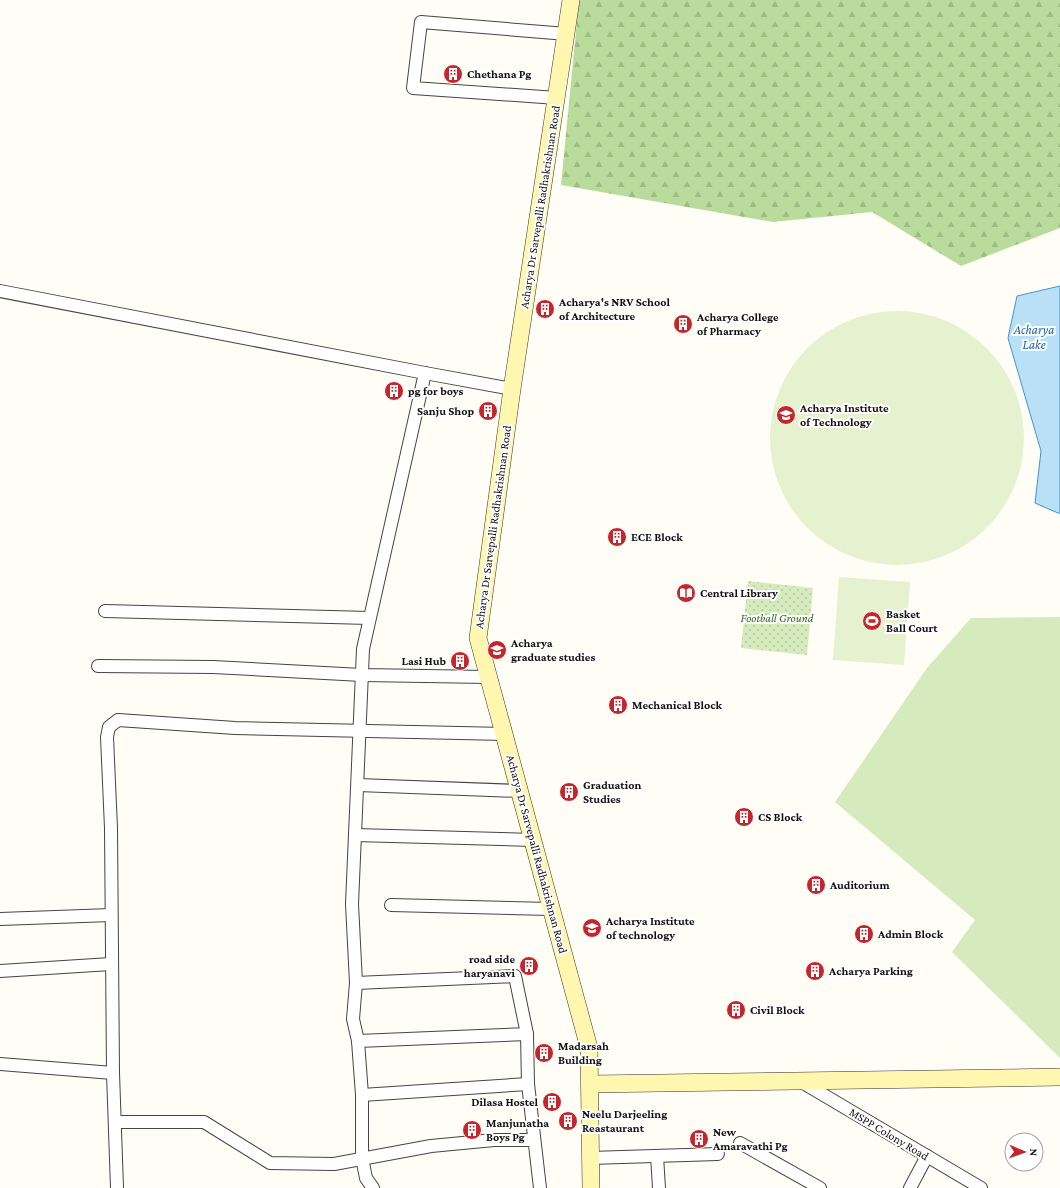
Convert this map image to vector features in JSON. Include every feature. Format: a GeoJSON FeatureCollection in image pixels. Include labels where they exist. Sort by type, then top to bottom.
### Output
{"type":"FeatureCollection","features":[{"type":"Feature","properties":{"kind":"street","name":"Acharya Dr Sarvepalli Radhakrishnan Road"},"geometry":{"type":"LineString","coordinates":[[571,0],[512,389],[478,638],[589,1048],[591,1084],[591,1188]]}},
{"type":"Feature","properties":{"kind":"street"},"geometry":{"type":"LineString","coordinates":[[557,98],[413,88],[421,22],[567,34]]}},
{"type":"Feature","properties":{"kind":"street"},"geometry":{"type":"LineString","coordinates":[[0,291],[425,374],[512,389]]}},
{"type":"Feature","properties":{"kind":"street"},"geometry":{"type":"LineString","coordinates":[[373,1188],[366,1178],[362,1158],[362,1095],[358,1041],[353,1019],[356,984],[352,904],[363,649],[425,374]]}},
{"type":"Feature","properties":{"kind":"street"},"geometry":{"type":"LineString","coordinates":[[105,611],[369,618]]}},
{"type":"Feature","properties":{"kind":"street"},"geometry":{"type":"LineString","coordinates":[[98,666],[213,667],[362,675],[488,677]]}},
{"type":"Feature","properties":{"kind":"street"},"geometry":{"type":"LineString","coordinates":[[117,1188],[113,1073],[114,1019],[111,964],[111,828],[107,737],[109,727],[118,720],[235,728],[504,734]]}},
{"type":"Feature","properties":{"kind":"street"},"geometry":{"type":"LineString","coordinates":[[358,784],[520,790]]}},
{"type":"Feature","properties":{"kind":"street"},"geometry":{"type":"LineString","coordinates":[[355,835],[533,840]]}},
{"type":"Feature","properties":{"kind":"street"},"geometry":{"type":"LineString","coordinates":[[391,905],[551,909]]}},
{"type":"Feature","properties":{"kind":"street"},"geometry":{"type":"LineString","coordinates":[[0,919],[111,915]]}},
{"type":"Feature","properties":{"kind":"street"},"geometry":{"type":"LineString","coordinates":[[0,971],[111,964]]}},
{"type":"Feature","properties":{"kind":"street"},"geometry":{"type":"LineString","coordinates":[[356,984],[515,976],[526,1034],[528,1084],[540,1188]]}},
{"type":"Feature","properties":{"kind":"street"},"geometry":{"type":"LineString","coordinates":[[358,1041],[526,1034]]}},
{"type":"Feature","properties":{"kind":"street"},"geometry":{"type":"LineString","coordinates":[[0,1064],[113,1073]]}},
{"type":"Feature","properties":{"kind":"street"},"geometry":{"type":"LineString","coordinates":[[591,1084],[1060,1077]]}},
{"type":"Feature","properties":{"kind":"street","name":"MSPP Colony Road"},"geometry":{"type":"LineString","coordinates":[[798,1080],[981,1188]]}},
{"type":"Feature","properties":{"kind":"street"},"geometry":{"type":"LineString","coordinates":[[362,1095],[528,1084]]}},
{"type":"Feature","properties":{"kind":"street"},"geometry":{"type":"LineString","coordinates":[[115,1122],[204,1122],[270,1163],[334,1164],[431,1146],[494,1140],[534,1140]]}},
{"type":"Feature","properties":{"kind":"street"},"geometry":{"type":"LineString","coordinates":[[740,1143],[820,1188]]}},
{"type":"Feature","properties":{"kind":"street"},"geometry":{"type":"LineString","coordinates":[[590,1158],[718,1154]]}},
{"type":"Feature","properties":{"kind":"street"},"geometry":{"type":"LineString","coordinates":[[657,1156],[659,1188]]}},
{"type":"Feature","properties":{"kind":"street"},"geometry":{"type":"LineString","coordinates":[[910,1188],[927,1156]]}},
{"type":"Feature","properties":{"kind":"green space"},"geometry":{"type":"Polygon","coordinates":[[[579,0],[1060,0],[1060,228],[961,266],[872,212],[773,222],[561,185],[579,0]]]}},
{"type":"Feature","properties":{"kind":"green space"},"geometry":{"type":"Polygon","coordinates":[[[897,311],[922,313],[946,321],[968,332],[987,348],[1003,367],[1014,389],[1022,413],[1024,438],[1022,463],[1014,487],[1003,509],[987,528],[968,544],[946,555],[922,563],[897,565],[872,563],[848,555],[826,544],[807,528],[791,509],[780,487],[772,463],[770,438],[772,413],[780,389],[791,367],[807,348],[826,332],[848,321],[872,313],[897,311]]]}},
{"type":"Feature","properties":{"kind":"green space","name":"Basket Ball Court"},"geometry":{"type":"Polygon","coordinates":[[[839,577],[910,582],[904,665],[833,660],[839,577]]]}},
{"type":"Feature","properties":{"kind":"green space","name":"Football Ground"},"geometry":{"type":"Polygon","coordinates":[[[748,581],[813,588],[807,655],[741,648],[748,581]]]}},
{"type":"Feature","properties":{"kind":"green space"},"geometry":{"type":"Polygon","coordinates":[[[1060,617],[1060,1058],[952,952],[975,920],[835,802],[927,668],[971,618],[1060,617]]]}},
{"type":"Feature","properties":{"kind":"water","name":"Acharya Lake"},"geometry":{"type":"Polygon","coordinates":[[[1060,286],[1060,513],[1058,513],[1035,503],[1041,451],[1008,338],[1017,296],[1060,286]]]}},
{"type":"Feature","properties":{"kind":"place","name":"Chethana Pg"},"geometry":{"type":"Point","coordinates":[453,74]}},
{"type":"Feature","properties":{"kind":"place","name":"Acharya's NRV School of Architecture"},"geometry":{"type":"Point","coordinates":[545,309]}},
{"type":"Feature","properties":{"kind":"place","name":"Acharya College of Pharmacy"},"geometry":{"type":"Point","coordinates":[683,324]}},
{"type":"Feature","properties":{"kind":"place","name":"pg for boys"},"geometry":{"type":"Point","coordinates":[394,391]}},
{"type":"Feature","properties":{"kind":"place","name":"Sanju Shop"},"geometry":{"type":"Point","coordinates":[488,411]}},
{"type":"Feature","properties":{"kind":"place","name":"Acharya Institute of Technology"},"geometry":{"type":"Point","coordinates":[786,415]}},
{"type":"Feature","properties":{"kind":"place","name":"ECE Block"},"geometry":{"type":"Point","coordinates":[617,537]}},
{"type":"Feature","properties":{"kind":"place","name":"Central Library"},"geometry":{"type":"Point","coordinates":[686,593]}},
{"type":"Feature","properties":{"kind":"place","name":"Basket Ball Court"},"geometry":{"type":"Point","coordinates":[872,621]}},
{"type":"Feature","properties":{"kind":"place","name":"Acharya graduate studies"},"geometry":{"type":"Point","coordinates":[497,650]}},
{"type":"Feature","properties":{"kind":"place","name":"Lasi Hub"},"geometry":{"type":"Point","coordinates":[460,661]}},
{"type":"Feature","properties":{"kind":"place","name":"Mechanical Block"},"geometry":{"type":"Point","coordinates":[618,705]}},
{"type":"Feature","properties":{"kind":"place","name":"Graduation Studies"},"geometry":{"type":"Point","coordinates":[569,792]}},
{"type":"Feature","properties":{"kind":"place","name":"CS Block"},"geometry":{"type":"Point","coordinates":[744,817]}},
{"type":"Feature","properties":{"kind":"place","name":"Auditorium"},"geometry":{"type":"Point","coordinates":[816,885]}},
{"type":"Feature","properties":{"kind":"place","name":"Acharya Institute of technology"},"geometry":{"type":"Point","coordinates":[592,928]}},
{"type":"Feature","properties":{"kind":"place","name":"Admin Block"},"geometry":{"type":"Point","coordinates":[864,934]}},
{"type":"Feature","properties":{"kind":"place","name":"road side haryanavi"},"geometry":{"type":"Point","coordinates":[529,966]}},
{"type":"Feature","properties":{"kind":"place","name":"Acharya Parking"},"geometry":{"type":"Point","coordinates":[815,971]}},
{"type":"Feature","properties":{"kind":"place","name":"Civil Block"},"geometry":{"type":"Point","coordinates":[736,1010]}},
{"type":"Feature","properties":{"kind":"place","name":"Madarsah Building"},"geometry":{"type":"Point","coordinates":[544,1053]}},
{"type":"Feature","properties":{"kind":"place","name":"Dilasa Hostel"},"geometry":{"type":"Point","coordinates":[552,1102]}},
{"type":"Feature","properties":{"kind":"place","name":"Neelu Darjeeling Reastaurant"},"geometry":{"type":"Point","coordinates":[568,1121]}},
{"type":"Feature","properties":{"kind":"place","name":"Manjunatha Boys Pg"},"geometry":{"type":"Point","coordinates":[472,1130]}},
{"type":"Feature","properties":{"kind":"place","name":"New Amaravathi Pg"},"geometry":{"type":"Point","coordinates":[699,1139]}}]}
